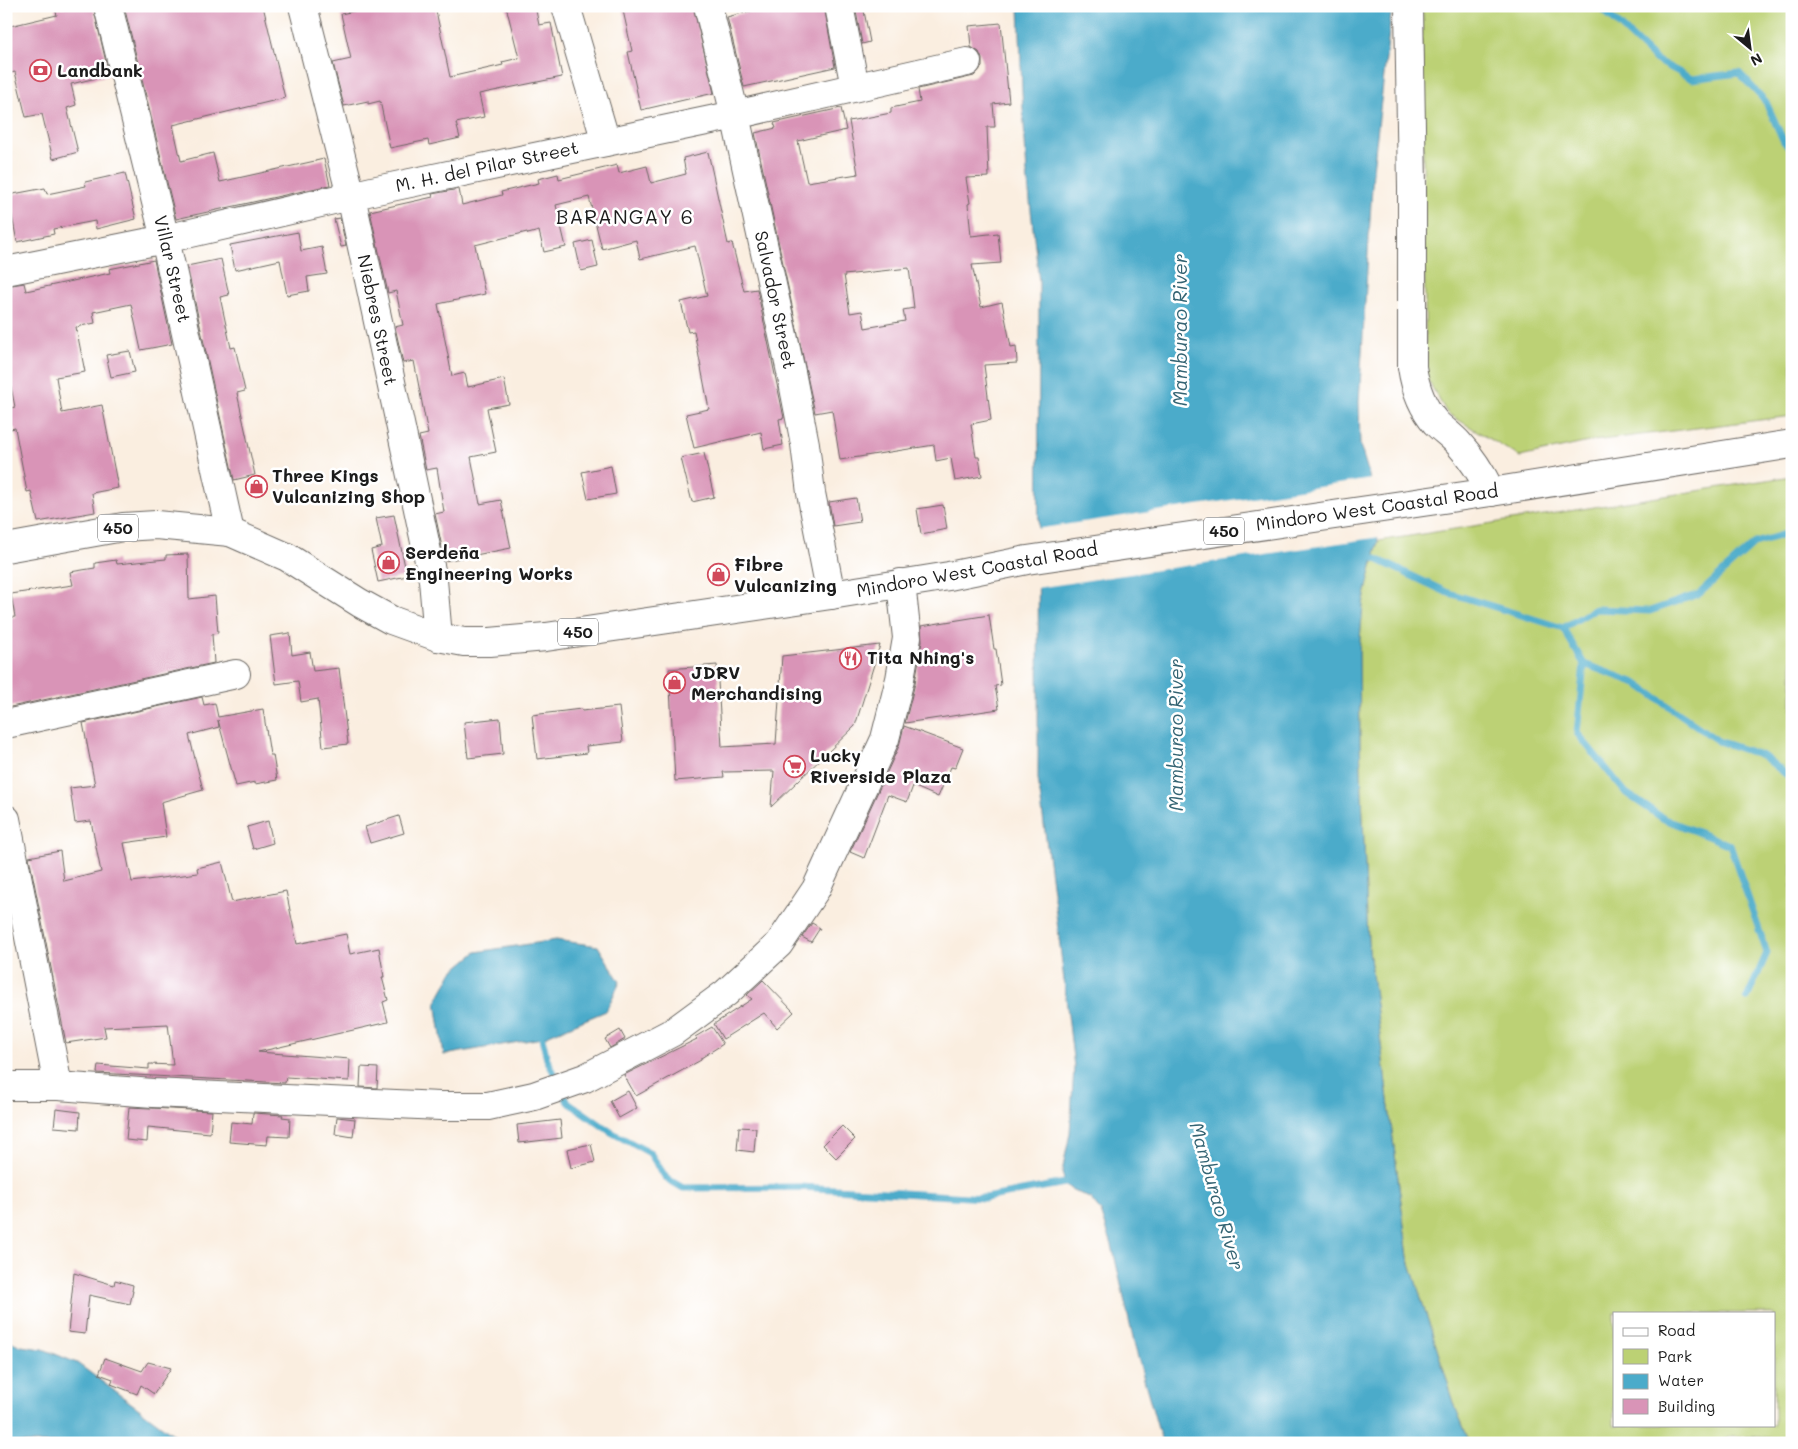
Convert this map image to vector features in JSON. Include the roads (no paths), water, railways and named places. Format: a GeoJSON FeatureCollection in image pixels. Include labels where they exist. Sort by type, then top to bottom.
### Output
{"type":"FeatureCollection","features":[{"type":"Feature","properties":{"kind":"street","name":"Villar Street"},"geometry":{"type":"LineString","coordinates":[[108,6],[165,239],[230,532]]}},
{"type":"Feature","properties":{"kind":"street","name":"Niebres Street"},"geometry":{"type":"LineString","coordinates":[[303,6],[351,196],[433,580],[438,637]]}},
{"type":"Feature","properties":{"kind":"street"},"geometry":{"type":"LineString","coordinates":[[566,6],[606,142]]}},
{"type":"Feature","properties":{"kind":"street","name":"Salvador Street"},"geometry":{"type":"LineString","coordinates":[[708,6],[735,115],[791,372],[811,493],[831,595]]}},
{"type":"Feature","properties":{"kind":"street"},"geometry":{"type":"LineString","coordinates":[[839,6],[855,87]]}},
{"type":"Feature","properties":{"kind":"street"},"geometry":{"type":"LineString","coordinates":[[1409,6],[1412,367],[1415,385],[1425,406],[1436,422],[1458,443],[1471,459],[1491,492]]}},
{"type":"Feature","properties":{"kind":"street","name":"M. H. del Pilar Street"},"geometry":{"type":"LineString","coordinates":[[6,272],[165,239],[351,196],[735,115],[967,62]]}},
{"type":"Feature","properties":{"kind":"street","name":"Mindoro West Coastal Road"},"geometry":{"type":"LineString","coordinates":[[6,548],[123,527],[156,525],[230,532],[287,557],[360,603],[391,620],[438,637],[464,642],[490,642],[546,637],[831,595],[949,576],[1028,560],[1491,492],[1792,444]]}},
{"type":"Feature","properties":{"kind":"street"},"geometry":{"type":"LineString","coordinates":[[6,1086],[58,1086],[153,1093],[440,1106],[488,1106],[534,1096],[585,1078],[673,1032],[726,993],[779,944],[816,889],[885,739],[900,679],[907,638],[901,583]]}},
{"type":"Feature","properties":{"kind":"street"},"geometry":{"type":"LineString","coordinates":[[6,724],[236,674]]}},
{"type":"Feature","properties":{"kind":"street"},"geometry":{"type":"LineString","coordinates":[[6,819],[58,1086]]}},
{"type":"Feature","properties":{"kind":"water","name":"Mamburao River"},"geometry":{"type":"Polygon","coordinates":[[[1019,6],[1392,6],[1373,170],[1359,402],[1360,445],[1373,494],[1378,541],[1363,604],[1359,651],[1360,745],[1368,942],[1408,1257],[1456,1409],[1470,1443],[1162,1443],[1135,1347],[1112,1245],[1101,1212],[1091,1199],[1069,1188],[1065,1183],[1062,1172],[1070,1133],[1074,1067],[1038,779],[1039,282],[1027,174],[1019,6]]]}},
{"type":"Feature","properties":{"kind":"water"},"geometry":{"type":"Polygon","coordinates":[[[556,940],[598,946],[620,982],[606,1011],[542,1038],[444,1055],[436,1002],[453,971],[476,952],[556,940]]]}},
{"type":"Feature","properties":{"kind":"water"},"geometry":{"type":"Polygon","coordinates":[[[6,1339],[21,1346],[43,1349],[77,1363],[185,1443],[6,1443],[6,1339]]]}},
{"type":"Feature","properties":{"kind":"waterway"},"geometry":{"type":"LineString","coordinates":[[1599,6],[1656,60],[1692,79],[1739,73],[1766,102],[1784,142],[1792,149]]}},
{"type":"Feature","properties":{"kind":"waterway"},"geometry":{"type":"LineString","coordinates":[[1563,628],[1595,609],[1650,611],[1699,594],[1755,543],[1792,532]]}},
{"type":"Feature","properties":{"kind":"waterway"},"geometry":{"type":"LineString","coordinates":[[1366,556],[1446,592],[1563,628],[1584,664],[1636,683],[1718,741],[1763,756],[1792,779]]}},
{"type":"Feature","properties":{"kind":"waterway"},"geometry":{"type":"LineString","coordinates":[[1584,664],[1577,733],[1626,793],[1664,819],[1730,845],[1767,953],[1747,998]]}},
{"type":"Feature","properties":{"kind":"waterway"},"geometry":{"type":"LineString","coordinates":[[542,1038],[547,1059],[559,1083]]}},
{"type":"Feature","properties":{"kind":"waterway"},"geometry":{"type":"LineString","coordinates":[[563,1092],[568,1102],[611,1132],[650,1153],[666,1178],[683,1188],[800,1187],[985,1198],[1073,1180]]}},
{"type":"Feature","properties":{"kind":"place","name":"Landbank"},"geometry":{"type":"Point","coordinates":[41,71]}},
{"type":"Feature","properties":{"kind":"place","name":"Three Kings Vulcanizing Shop"},"geometry":{"type":"Point","coordinates":[256,486]}},
{"type":"Feature","properties":{"kind":"place","name":"Serdeña Engineering Works"},"geometry":{"type":"Point","coordinates":[389,563]}},
{"type":"Feature","properties":{"kind":"place","name":"Fibre Vulcanizing"},"geometry":{"type":"Point","coordinates":[718,575]}},
{"type":"Feature","properties":{"kind":"place","name":"Tita Nhing's"},"geometry":{"type":"Point","coordinates":[851,658]}},
{"type":"Feature","properties":{"kind":"place","name":"JDRV Merchandising"},"geometry":{"type":"Point","coordinates":[675,683]}},
{"type":"Feature","properties":{"kind":"place","name":"Lucky Riverside Plaza"},"geometry":{"type":"Point","coordinates":[794,766]}},
{"type":"Feature","properties":{"kind":"district","name":"BARANGAY 6"},"geometry":{"type":"Point","coordinates":[625,217]}}]}
